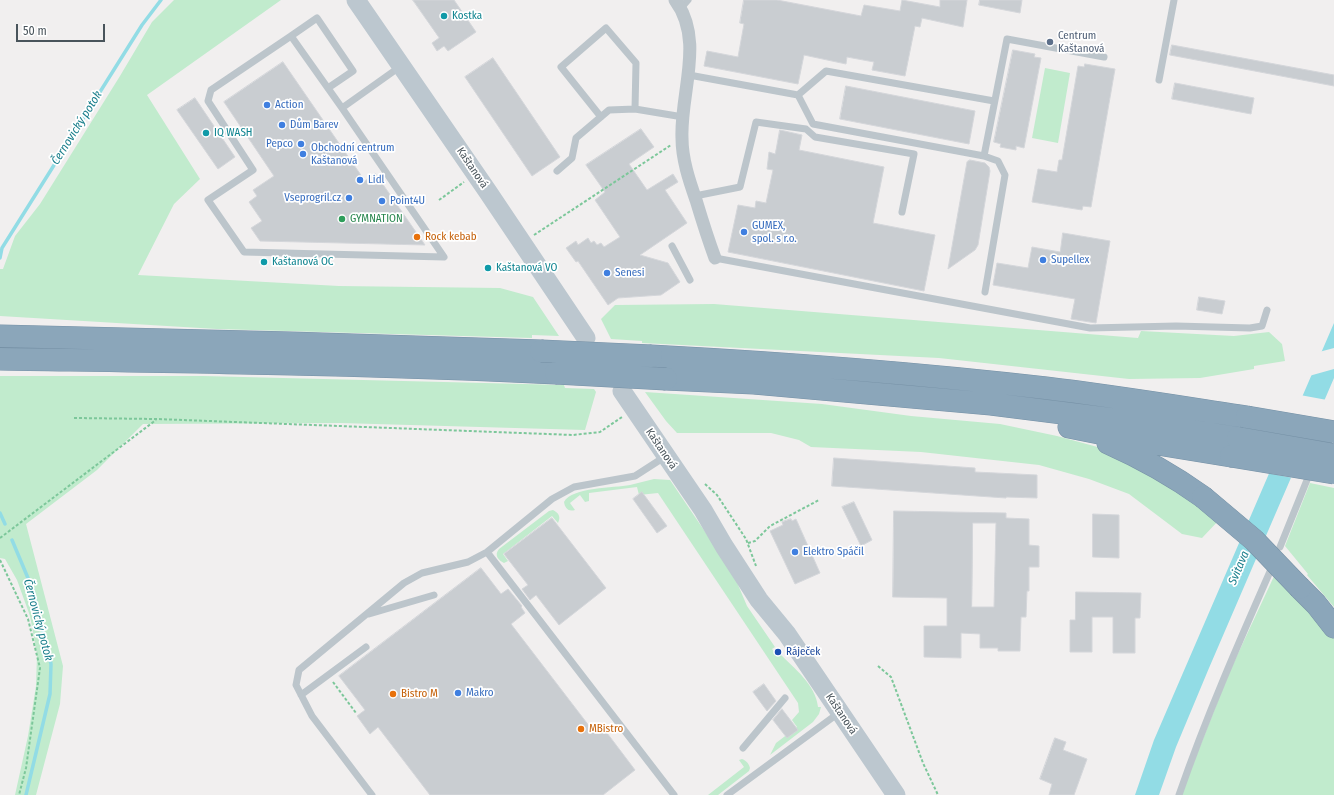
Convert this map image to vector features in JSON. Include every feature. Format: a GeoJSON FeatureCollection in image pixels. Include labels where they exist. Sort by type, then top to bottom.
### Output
{"type":"FeatureCollection","features":[{"type":"Feature","properties":{"kind":"highway"},"geometry":{"type":"LineString","coordinates":[[0,336],[541,351],[755,361],[954,378],[1054,389],[1146,401],[1334,432]]}},
{"type":"Feature","properties":{"kind":"highway"},"geometry":{"type":"LineString","coordinates":[[0,359],[293,364],[483,370],[754,383],[992,404],[1142,423],[1334,473]]}},
{"type":"Feature","properties":{"kind":"highway"},"geometry":{"type":"LineString","coordinates":[[992,404],[1072,428],[1147,461],[1175,477],[1203,497],[1254,540],[1316,604],[1334,627]]}},
{"type":"Feature","properties":{"kind":"highway"},"geometry":{"type":"LineString","coordinates":[[1072,428],[1235,447],[1334,455]]}},
{"type":"Feature","properties":{"kind":"main road","name":"Kaštanová"},"geometry":{"type":"LineString","coordinates":[[356,0],[402,65],[586,338]]}},
{"type":"Feature","properties":{"kind":"main road","name":"Kaštanová"},"geometry":{"type":"LineString","coordinates":[[622,391],[714,527],[740,551],[766,592],[787,634],[896,795]]}},
{"type":"Feature","properties":{"kind":"street"},"geometry":{"type":"LineString","coordinates":[[681,3],[689,32],[689,75],[683,117],[682,137],[686,168],[715,258]]}},
{"type":"Feature","properties":{"kind":"lane"},"geometry":{"type":"LineString","coordinates":[[1159,80],[1174,0]]}},
{"type":"Feature","properties":{"kind":"lane"},"geometry":{"type":"LineString","coordinates":[[291,36],[444,258],[244,252],[208,200],[253,170],[208,101],[211,90],[317,18],[353,71],[328,88]]}},
{"type":"Feature","properties":{"kind":"lane"},"geometry":{"type":"LineString","coordinates":[[600,117],[562,67],[606,28],[636,63],[635,109]]}},
{"type":"Feature","properties":{"kind":"lane"},"geometry":{"type":"LineString","coordinates":[[984,156],[1007,39],[1104,57]]}},
{"type":"Feature","properties":{"kind":"lane"},"geometry":{"type":"LineString","coordinates":[[342,108],[402,65]]}},
{"type":"Feature","properties":{"kind":"lane"},"geometry":{"type":"LineString","coordinates":[[798,95],[826,71],[994,101]]}},
{"type":"Feature","properties":{"kind":"lane"},"geometry":{"type":"LineString","coordinates":[[689,75],[798,95]]}},
{"type":"Feature","properties":{"kind":"lane"},"geometry":{"type":"LineString","coordinates":[[798,95],[814,124],[984,156],[998,162],[1004,175],[985,292]]}},
{"type":"Feature","properties":{"kind":"lane"},"geometry":{"type":"LineString","coordinates":[[557,171],[572,158],[576,138],[609,110],[635,109],[683,117]]}},
{"type":"Feature","properties":{"kind":"lane"},"geometry":{"type":"LineString","coordinates":[[695,196],[740,187],[756,122],[806,129],[815,137],[914,154],[902,212]]}},
{"type":"Feature","properties":{"kind":"lane"},"geometry":{"type":"LineString","coordinates":[[672,246],[690,280]]}},
{"type":"Feature","properties":{"kind":"lane"},"geometry":{"type":"LineString","coordinates":[[715,258],[1090,328],[1176,326],[1250,328],[1262,326],[1267,310]]}},
{"type":"Feature","properties":{"kind":"lane"},"geometry":{"type":"LineString","coordinates":[[372,795],[312,716],[296,685],[299,670],[404,584],[422,573],[468,562],[486,552],[552,500],[574,487],[635,476],[666,456]]}},
{"type":"Feature","properties":{"kind":"lane"},"geometry":{"type":"LineString","coordinates":[[1280,547],[1307,480]]}},
{"type":"Feature","properties":{"kind":"lane"},"geometry":{"type":"LineString","coordinates":[[486,552],[674,795]]}},
{"type":"Feature","properties":{"kind":"lane"},"geometry":{"type":"LineString","coordinates":[[1179,795],[1192,757],[1225,674],[1272,567]]}},
{"type":"Feature","properties":{"kind":"lane"},"geometry":{"type":"LineString","coordinates":[[365,616],[434,595]]}},
{"type":"Feature","properties":{"kind":"lane"},"geometry":{"type":"LineString","coordinates":[[301,695],[366,647]]}},
{"type":"Feature","properties":{"kind":"lane"},"geometry":{"type":"LineString","coordinates":[[743,748],[785,698]]}},
{"type":"Feature","properties":{"kind":"lane"},"geometry":{"type":"LineString","coordinates":[[727,795],[840,712]]}},
{"type":"Feature","properties":{"kind":"path"},"geometry":{"type":"LineString","coordinates":[[534,236],[682,137]]}},
{"type":"Feature","properties":{"kind":"path"},"geometry":{"type":"LineString","coordinates":[[74,418],[157,419],[573,435],[600,432],[634,409]]}},
{"type":"Feature","properties":{"kind":"path"},"geometry":{"type":"LineString","coordinates":[[0,538],[157,419]]}},
{"type":"Feature","properties":{"kind":"path"},"geometry":{"type":"LineString","coordinates":[[748,543],[755,541],[770,526],[819,500]]}},
{"type":"Feature","properties":{"kind":"path"},"geometry":{"type":"LineString","coordinates":[[0,560],[28,619],[40,668],[26,768],[20,795]]}},
{"type":"Feature","properties":{"kind":"path"},"geometry":{"type":"LineString","coordinates":[[878,666],[891,677],[923,763],[938,795]]}},
{"type":"Feature","properties":{"kind":"path"},"geometry":{"type":"LineString","coordinates":[[328,676],[356,713]]}},
{"type":"Feature","properties":{"kind":"green space"},"geometry":{"type":"Polygon","coordinates":[[[174,0],[281,0],[147,95],[200,179],[174,204],[138,275],[339,286],[500,288],[533,297],[559,336],[532,335],[532,338],[217,329],[0,316],[0,269],[3,269],[15,236],[40,204],[152,22],[174,0]]]}},
{"type":"Feature","properties":{"kind":"green space"},"geometry":{"type":"Polygon","coordinates":[[[1045,68],[1070,73],[1058,143],[1032,138],[1045,68]]]}},
{"type":"Feature","properties":{"kind":"green space"},"geometry":{"type":"Polygon","coordinates":[[[714,304],[1138,338],[1141,331],[1234,336],[1269,332],[1282,344],[1285,361],[1254,366],[1254,369],[1200,378],[1129,379],[939,358],[642,343],[642,341],[611,339],[601,319],[615,305],[714,304]]]}},
{"type":"Feature","properties":{"kind":"green space"},"geometry":{"type":"Polygon","coordinates":[[[0,376],[203,376],[564,385],[565,388],[594,389],[596,392],[585,430],[340,423],[143,424],[97,470],[26,524],[63,666],[60,704],[36,795],[15,795],[28,736],[36,686],[37,654],[30,616],[17,580],[5,559],[0,558],[0,376]]]}},
{"type":"Feature","properties":{"kind":"green space"},"geometry":{"type":"Polygon","coordinates":[[[645,392],[822,404],[911,416],[1000,424],[1057,436],[1105,449],[1147,469],[1220,519],[1202,538],[1182,534],[1129,494],[1089,479],[1039,465],[921,452],[811,447],[799,440],[771,433],[677,433],[666,421],[645,392]]]}},
{"type":"Feature","properties":{"kind":"green space"},"geometry":{"type":"Polygon","coordinates":[[[654,479],[670,480],[733,573],[747,606],[775,647],[772,649],[776,654],[779,653],[809,684],[818,707],[821,707],[819,714],[813,722],[770,755],[776,743],[797,727],[792,720],[799,712],[798,703],[658,493],[639,495],[637,487],[589,493],[589,501],[585,502],[580,495],[570,503],[575,510],[569,510],[564,504],[568,497],[575,493],[594,489],[630,485],[654,479]]]}},
{"type":"Feature","properties":{"kind":"green space"},"geometry":{"type":"Polygon","coordinates":[[[1310,483],[1334,488],[1334,607],[1285,546],[1310,483]]]}},
{"type":"Feature","properties":{"kind":"green space"},"geometry":{"type":"Polygon","coordinates":[[[553,510],[559,515],[558,523],[552,516],[503,554],[508,561],[504,563],[498,559],[497,553],[499,549],[549,511],[553,510]]]}},
{"type":"Feature","properties":{"kind":"green space"},"geometry":{"type":"Polygon","coordinates":[[[1276,572],[1324,622],[1334,639],[1334,795],[1181,795],[1228,675],[1276,572]]]}},
{"type":"Feature","properties":{"kind":"green space"},"geometry":{"type":"Polygon","coordinates":[[[742,759],[748,764],[750,768],[749,771],[718,795],[708,795],[744,767],[739,760],[742,759]]]}},
{"type":"Feature","properties":{"kind":"water","name":"Svitava"},"geometry":{"type":"Polygon","coordinates":[[[1334,323],[1334,378],[1209,668],[1176,747],[1159,795],[1135,795],[1154,740],[1334,323]]]}},
{"type":"Feature","properties":{"kind":"pier"},"geometry":{"type":"Polygon","coordinates":[[[1334,348],[1334,369],[1309,376],[1319,352],[1334,348]]]}},
{"type":"Feature","properties":{"kind":"pier"},"geometry":{"type":"Polygon","coordinates":[[[1300,395],[1327,400],[1293,478],[1267,473],[1300,395]]]}},
{"type":"Feature","properties":{"kind":"building","name":"Kostka"},"geometry":{"type":"Polygon","coordinates":[[[413,0],[454,0],[476,32],[448,51],[444,46],[437,51],[432,43],[439,38],[413,0]]]}},
{"type":"Feature","properties":{"kind":"building"},"geometry":{"type":"Polygon","coordinates":[[[744,0],[777,0],[861,16],[864,5],[900,11],[902,0],[940,7],[940,0],[967,0],[963,27],[922,18],[920,27],[915,26],[905,76],[872,70],[874,62],[847,57],[846,64],[804,55],[798,84],[704,66],[707,51],[738,57],[744,24],[740,23],[744,0]]]}},
{"type":"Feature","properties":{"kind":"building"},"geometry":{"type":"Polygon","coordinates":[[[980,0],[1022,0],[1020,13],[979,5],[980,0]]]}},
{"type":"Feature","properties":{"kind":"building"},"geometry":{"type":"Polygon","coordinates":[[[1172,45],[1334,75],[1334,86],[1170,55],[1172,45]]]}},
{"type":"Feature","properties":{"kind":"building"},"geometry":{"type":"Polygon","coordinates":[[[1013,50],[1035,54],[1034,57],[1041,58],[1024,148],[1016,146],[1016,150],[1000,147],[1001,144],[994,142],[1013,50]]]}},
{"type":"Feature","properties":{"kind":"building"},"geometry":{"type":"Polygon","coordinates":[[[493,58],[560,157],[532,176],[465,77],[493,58]]]}},
{"type":"Feature","properties":{"kind":"building","name":"Obchodní centrum Kaštanová"},"geometry":{"type":"Polygon","coordinates":[[[283,62],[365,181],[375,173],[425,245],[260,241],[251,228],[262,221],[249,202],[257,196],[253,190],[274,176],[224,102],[283,62]]]}},
{"type":"Feature","properties":{"kind":"building"},"geometry":{"type":"Polygon","coordinates":[[[1085,64],[1115,69],[1091,207],[1083,206],[1082,210],[1032,202],[1038,169],[1057,172],[1059,160],[1062,160],[1078,66],[1084,67],[1085,64]]]}},
{"type":"Feature","properties":{"kind":"building"},"geometry":{"type":"Polygon","coordinates":[[[1175,83],[1254,98],[1251,114],[1172,99],[1175,83]]]}},
{"type":"Feature","properties":{"kind":"building"},"geometry":{"type":"Polygon","coordinates":[[[846,86],[975,111],[969,144],[840,119],[846,86]]]}},
{"type":"Feature","properties":{"kind":"building","name":"IQ WASH"},"geometry":{"type":"Polygon","coordinates":[[[195,98],[235,157],[218,169],[177,110],[195,98]]]}},
{"type":"Feature","properties":{"kind":"building"},"geometry":{"type":"Polygon","coordinates":[[[641,129],[654,147],[629,164],[647,190],[673,174],[678,182],[665,190],[687,223],[640,255],[668,263],[680,282],[661,295],[618,298],[608,305],[578,261],[576,262],[566,248],[576,241],[578,245],[588,238],[591,243],[594,241],[597,245],[601,243],[604,247],[620,237],[595,200],[605,192],[586,165],[641,129]]]}},
{"type":"Feature","properties":{"kind":"building"},"geometry":{"type":"Polygon","coordinates":[[[780,130],[802,135],[799,150],[884,167],[873,223],[935,235],[924,291],[728,252],[738,205],[755,208],[756,201],[766,203],[773,170],[767,169],[769,152],[775,154],[780,130]]]}},
{"type":"Feature","properties":{"kind":"building"},"geometry":{"type":"Polygon","coordinates":[[[970,160],[985,163],[989,167],[990,171],[978,245],[975,250],[948,269],[967,162],[970,160]]]}},
{"type":"Feature","properties":{"kind":"building"},"geometry":{"type":"Polygon","coordinates":[[[1063,233],[1110,241],[1096,323],[1071,319],[1075,299],[993,285],[997,263],[1028,268],[1032,247],[1060,252],[1063,233]]]}},
{"type":"Feature","properties":{"kind":"building"},"geometry":{"type":"Polygon","coordinates":[[[1199,297],[1225,301],[1222,314],[1197,310],[1199,297]]]}},
{"type":"Feature","properties":{"kind":"building"},"geometry":{"type":"Polygon","coordinates":[[[834,458],[975,468],[975,472],[1037,475],[1037,498],[1006,498],[832,486],[834,458]]]}},
{"type":"Feature","properties":{"kind":"building"},"geometry":{"type":"Polygon","coordinates":[[[642,492],[667,526],[657,533],[633,499],[642,492]]]}},
{"type":"Feature","properties":{"kind":"building"},"geometry":{"type":"Polygon","coordinates":[[[854,502],[872,540],[861,546],[842,507],[854,502]]]}},
{"type":"Feature","properties":{"kind":"building"},"geometry":{"type":"Polygon","coordinates":[[[894,511],[1006,513],[1006,518],[1029,519],[1029,545],[1039,546],[1039,567],[1029,567],[1029,591],[1027,591],[1026,617],[1021,617],[1020,651],[998,651],[998,648],[980,648],[980,634],[961,633],[961,658],[924,657],[924,626],[947,626],[947,598],[893,597],[894,511]],[[973,523],[972,607],[994,607],[996,523],[973,523]]]}},
{"type":"Feature","properties":{"kind":"building"},"geometry":{"type":"Polygon","coordinates":[[[1093,514],[1119,515],[1119,558],[1093,557],[1093,514]]]}},
{"type":"Feature","properties":{"kind":"building"},"geometry":{"type":"Polygon","coordinates":[[[552,518],[606,588],[559,625],[536,595],[530,600],[522,589],[528,585],[504,554],[552,518]]]}},
{"type":"Feature","properties":{"kind":"building","name":"Elektro Spáčil"},"geometry":{"type":"Polygon","coordinates":[[[791,519],[792,521],[796,519],[820,573],[795,584],[770,531],[783,525],[782,522],[791,519]]]}},
{"type":"Feature","properties":{"kind":"building","name":"Makro"},"geometry":{"type":"Polygon","coordinates":[[[481,568],[501,594],[508,589],[522,606],[521,607],[525,613],[511,624],[593,731],[601,725],[635,770],[603,795],[430,795],[378,727],[370,734],[357,716],[365,710],[339,676],[481,568]]]}},
{"type":"Feature","properties":{"kind":"building"},"geometry":{"type":"Polygon","coordinates":[[[1076,592],[1141,593],[1140,618],[1135,618],[1135,653],[1113,653],[1113,617],[1092,617],[1092,652],[1070,652],[1070,620],[1075,620],[1076,592]]]}},
{"type":"Feature","properties":{"kind":"building"},"geometry":{"type":"Polygon","coordinates":[[[764,684],[776,701],[767,711],[753,692],[764,684]]]}},
{"type":"Feature","properties":{"kind":"building"},"geometry":{"type":"Polygon","coordinates":[[[782,709],[798,730],[787,738],[773,720],[782,709]]]}},
{"type":"Feature","properties":{"kind":"building"},"geometry":{"type":"Polygon","coordinates":[[[1055,738],[1066,742],[1063,750],[1087,759],[1074,795],[1049,795],[1052,784],[1040,779],[1055,738]]]}},
{"type":"Feature","properties":{"kind":"waterway","name":"Černovický potok"},"geometry":{"type":"LineString","coordinates":[[0,258],[2,248],[142,25],[161,0]]}},
{"type":"Feature","properties":{"kind":"waterway","name":"Černovický potok"},"geometry":{"type":"LineString","coordinates":[[0,513],[5,524]]}},
{"type":"Feature","properties":{"kind":"waterway","name":"Černovický potok"},"geometry":{"type":"LineString","coordinates":[[12,540],[33,590],[51,664],[50,694],[26,795]]}},
{"type":"Feature","properties":{"kind":"place","name":"Kostka"},"geometry":{"type":"Point","coordinates":[444,16]}},
{"type":"Feature","properties":{"kind":"place","name":"Centrum Kaštanová"},"geometry":{"type":"Point","coordinates":[1050,42]}},
{"type":"Feature","properties":{"kind":"place","name":"Action"},"geometry":{"type":"Point","coordinates":[267,105]}},
{"type":"Feature","properties":{"kind":"place","name":"Dům Barev"},"geometry":{"type":"Point","coordinates":[282,125]}},
{"type":"Feature","properties":{"kind":"place","name":"IQ WASH"},"geometry":{"type":"Point","coordinates":[206,133]}},
{"type":"Feature","properties":{"kind":"place","name":"Pepco"},"geometry":{"type":"Point","coordinates":[301,144]}},
{"type":"Feature","properties":{"kind":"place","name":"Obchodní centrum Kaštanová"},"geometry":{"type":"Point","coordinates":[303,154]}},
{"type":"Feature","properties":{"kind":"place","name":"Lidl"},"geometry":{"type":"Point","coordinates":[360,180]}},
{"type":"Feature","properties":{"kind":"place","name":"Vseprogril.cz"},"geometry":{"type":"Point","coordinates":[349,198]}},
{"type":"Feature","properties":{"kind":"place","name":"Point4U"},"geometry":{"type":"Point","coordinates":[382,201]}},
{"type":"Feature","properties":{"kind":"place","name":"GYMNATION"},"geometry":{"type":"Point","coordinates":[342,219]}},
{"type":"Feature","properties":{"kind":"place","name":"GUMEX, spol. s r.o."},"geometry":{"type":"Point","coordinates":[744,232]}},
{"type":"Feature","properties":{"kind":"place","name":"Rock kebab"},"geometry":{"type":"Point","coordinates":[417,237]}},
{"type":"Feature","properties":{"kind":"place","name":"Supellex"},"geometry":{"type":"Point","coordinates":[1043,260]}},
{"type":"Feature","properties":{"kind":"place","name":"Kaštanová OC"},"geometry":{"type":"Point","coordinates":[264,262]}},
{"type":"Feature","properties":{"kind":"place","name":"Kaštanová VO"},"geometry":{"type":"Point","coordinates":[488,268]}},
{"type":"Feature","properties":{"kind":"place","name":"Senesi"},"geometry":{"type":"Point","coordinates":[607,273]}},
{"type":"Feature","properties":{"kind":"place","name":"Elektro Spáčil"},"geometry":{"type":"Point","coordinates":[795,552]}},
{"type":"Feature","properties":{"kind":"place","name":"Ráječek"},"geometry":{"type":"Point","coordinates":[778,652]}},
{"type":"Feature","properties":{"kind":"place","name":"Makro"},"geometry":{"type":"Point","coordinates":[458,693]}},
{"type":"Feature","properties":{"kind":"place","name":"Bistro M"},"geometry":{"type":"Point","coordinates":[393,694]}},
{"type":"Feature","properties":{"kind":"place","name":"MBistro"},"geometry":{"type":"Point","coordinates":[581,729]}}]}
